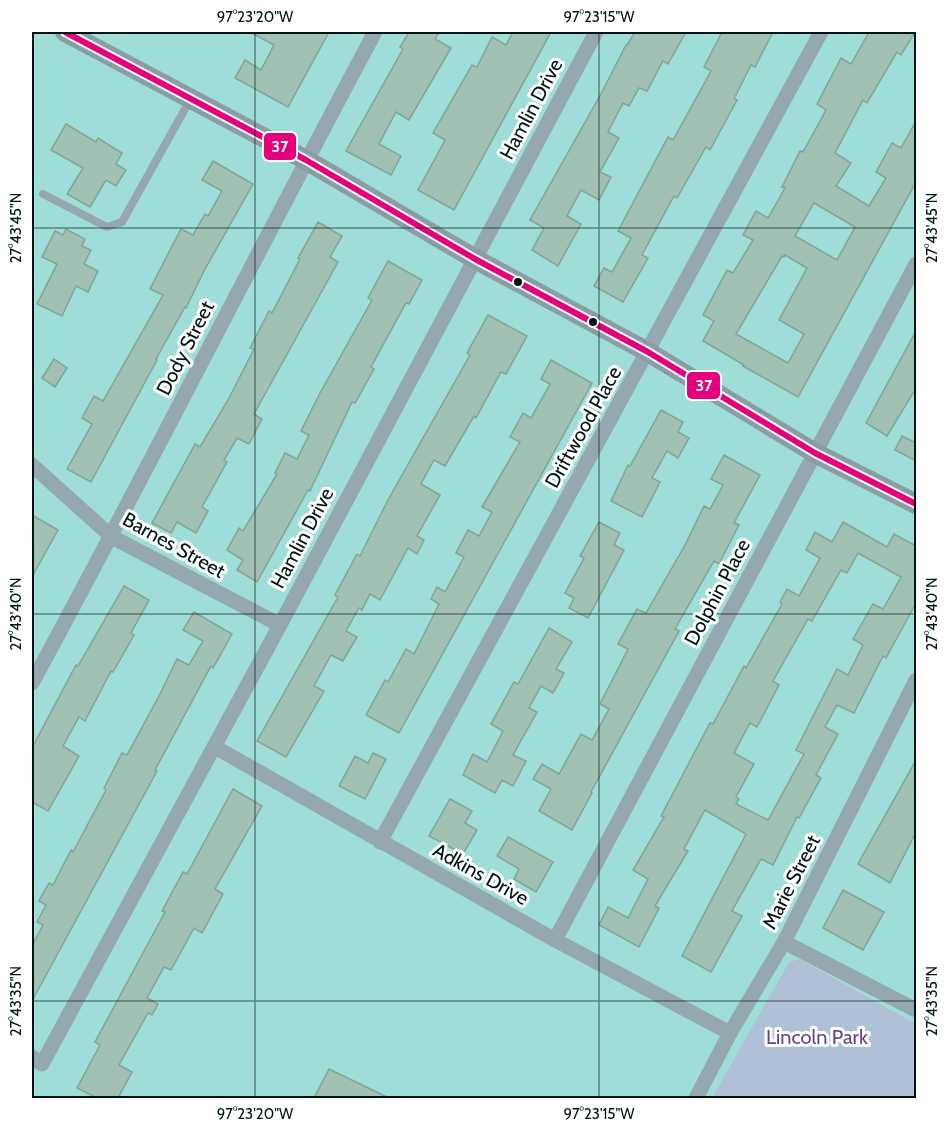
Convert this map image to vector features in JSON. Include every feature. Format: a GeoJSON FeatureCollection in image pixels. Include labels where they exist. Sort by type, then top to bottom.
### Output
{"type":"FeatureCollection","features":[{"type":"Feature","properties":{"kind":"main road"},"geometry":{"type":"LineString","coordinates":[[65,32],[306,160],[475,259],[648,352],[816,453],[916,504]]}},
{"type":"Feature","properties":{"kind":"street","name":"Dody Street"},"geometry":{"type":"LineString","coordinates":[[32,683],[111,537],[306,160],[375,32]]}},
{"type":"Feature","properties":{"kind":"street","name":"Hamlin Drive"},"geometry":{"type":"LineString","coordinates":[[37,1060],[215,747],[596,32]]}},
{"type":"Feature","properties":{"kind":"street","name":"Driftwood Place"},"geometry":{"type":"LineString","coordinates":[[380,842],[821,32]]}},
{"type":"Feature","properties":{"kind":"street","name":"Dolphin Place"},"geometry":{"type":"LineString","coordinates":[[555,940],[916,264]]}},
{"type":"Feature","properties":{"kind":"street","name":"Barnes Street"},"geometry":{"type":"LineString","coordinates":[[32,465],[111,537],[280,626]]}},
{"type":"Feature","properties":{"kind":"street","name":"Marie Street"},"geometry":{"type":"LineString","coordinates":[[696,1098],[730,1033],[784,942],[916,680]]}},
{"type":"Feature","properties":{"kind":"street","name":"Adkins Drive"},"geometry":{"type":"LineString","coordinates":[[215,747],[555,940],[730,1033]]}},
{"type":"Feature","properties":{"kind":"street"},"geometry":{"type":"LineString","coordinates":[[784,942],[916,1010]]}},
{"type":"Feature","properties":{"kind":"lane"},"geometry":{"type":"LineString","coordinates":[[43,194],[107,227],[122,222],[191,99]]}},
{"type":"Feature","properties":{"kind":"green space","name":"Lincoln Park"},"geometry":{"type":"Polygon","coordinates":[[[800,959],[916,1024],[916,1098],[712,1098],[789,962],[800,959]]]}},
{"type":"Feature","properties":{"kind":"building"},"geometry":{"type":"Polygon","coordinates":[[[250,32],[329,32],[288,107],[235,78],[245,60],[261,70],[274,45],[250,32]]]}},
{"type":"Feature","properties":{"kind":"building"},"geometry":{"type":"Polygon","coordinates":[[[409,32],[439,32],[435,39],[451,48],[409,120],[396,112],[379,144],[401,156],[391,175],[346,151],[403,49],[400,47],[409,32]]]}},
{"type":"Feature","properties":{"kind":"building"},"geometry":{"type":"Polygon","coordinates":[[[513,32],[551,32],[454,210],[418,190],[445,140],[433,133],[472,65],[477,67],[492,37],[506,45],[513,32]]]}},
{"type":"Feature","properties":{"kind":"building"},"geometry":{"type":"Polygon","coordinates":[[[635,32],[686,32],[668,64],[663,61],[647,91],[639,88],[629,106],[623,103],[608,132],[619,138],[600,172],[611,177],[599,200],[581,190],[567,216],[581,224],[558,266],[532,250],[544,228],[530,220],[635,32]]]}},
{"type":"Feature","properties":{"kind":"building"},"geometry":{"type":"Polygon","coordinates":[[[722,32],[773,32],[755,67],[751,65],[734,99],[737,100],[710,150],[706,147],[677,198],[674,196],[642,255],[648,258],[623,302],[594,286],[604,268],[612,272],[631,238],[618,231],[668,137],[673,140],[711,71],[704,67],[722,32]]]}},
{"type":"Feature","properties":{"kind":"building"},"geometry":{"type":"Polygon","coordinates":[[[869,32],[915,32],[901,55],[897,52],[867,103],[863,100],[835,153],[851,163],[836,186],[869,206],[886,178],[876,172],[892,143],[901,148],[916,121],[916,182],[798,397],[703,341],[714,321],[703,315],[727,270],[733,273],[753,240],[743,235],[756,211],[768,218],[785,188],[782,187],[800,151],[803,152],[826,110],[817,104],[841,58],[851,64],[869,32]],[[814,203],[795,236],[837,260],[855,227],[814,203]],[[785,255],[782,256],[736,334],[788,363],[804,334],[779,320],[807,268],[785,255]]]}},
{"type":"Feature","properties":{"kind":"building"},"geometry":{"type":"Polygon","coordinates":[[[66,124],[96,142],[98,138],[122,153],[116,164],[126,170],[116,186],[106,180],[90,207],[67,194],[83,168],[51,150],[66,124]]]}},
{"type":"Feature","properties":{"kind":"building"},"geometry":{"type":"Polygon","coordinates":[[[213,161],[253,184],[91,482],[67,469],[92,424],[82,418],[94,396],[103,401],[163,295],[150,289],[181,229],[193,235],[205,214],[208,216],[222,191],[202,180],[213,161]]]}},
{"type":"Feature","properties":{"kind":"building"},"geometry":{"type":"Polygon","coordinates":[[[318,222],[342,236],[330,257],[338,262],[254,414],[262,419],[249,444],[237,438],[224,460],[227,462],[202,507],[208,511],[196,533],[177,522],[171,533],[152,523],[195,444],[200,447],[228,400],[254,349],[250,348],[269,311],[272,313],[318,222]]]}},
{"type":"Feature","properties":{"kind":"building"},"geometry":{"type":"Polygon","coordinates":[[[66,229],[85,239],[82,246],[91,250],[84,264],[98,271],[88,292],[76,286],[62,316],[37,304],[57,264],[42,257],[55,231],[63,235],[66,229]]]}},
{"type":"Feature","properties":{"kind":"building"},"geometry":{"type":"Polygon","coordinates":[[[388,261],[422,280],[409,304],[406,303],[371,367],[374,369],[355,403],[352,402],[310,491],[308,490],[257,582],[237,570],[243,560],[227,550],[239,528],[243,531],[277,474],[275,473],[285,453],[297,459],[309,435],[301,431],[372,300],[368,298],[388,261]]]}},
{"type":"Feature","properties":{"kind":"building"},"geometry":{"type":"Polygon","coordinates":[[[488,315],[527,336],[506,374],[501,372],[476,418],[474,416],[445,466],[434,460],[421,484],[440,495],[417,536],[424,540],[417,554],[408,548],[380,600],[370,594],[362,610],[359,608],[346,631],[357,637],[343,661],[331,655],[314,686],[324,691],[286,757],[257,741],[338,597],[335,595],[357,554],[360,556],[389,498],[470,355],[467,353],[488,315]]]}},
{"type":"Feature","properties":{"kind":"building"},"geometry":{"type":"Polygon","coordinates":[[[916,331],[916,395],[913,393],[887,436],[866,423],[916,331]]]}},
{"type":"Feature","properties":{"kind":"building"},"geometry":{"type":"Polygon","coordinates":[[[54,359],[67,368],[55,387],[42,378],[54,359]]]}},
{"type":"Feature","properties":{"kind":"building"},"geometry":{"type":"Polygon","coordinates":[[[551,360],[592,383],[399,733],[366,715],[385,680],[388,682],[406,649],[414,654],[439,604],[431,599],[437,587],[445,592],[464,557],[456,553],[468,530],[479,536],[492,512],[482,507],[520,442],[510,437],[523,413],[531,418],[550,384],[541,379],[551,360]]]}},
{"type":"Feature","properties":{"kind":"building"},"geometry":{"type":"Polygon","coordinates":[[[661,410],[683,422],[678,432],[689,438],[678,458],[667,451],[652,478],[660,482],[642,517],[611,501],[628,465],[630,466],[661,410]]]}},
{"type":"Feature","properties":{"kind":"building"},"geometry":{"type":"Polygon","coordinates":[[[902,436],[916,443],[916,461],[895,450],[902,436]]]}},
{"type":"Feature","properties":{"kind":"building"},"geometry":{"type":"Polygon","coordinates":[[[724,455],[760,475],[734,523],[739,525],[719,564],[714,561],[675,629],[679,631],[572,830],[539,811],[551,789],[533,779],[542,764],[559,774],[581,734],[592,740],[609,709],[600,704],[628,649],[618,644],[637,609],[646,613],[685,545],[704,506],[710,509],[723,485],[711,479],[724,455]]]}},
{"type":"Feature","properties":{"kind":"building"},"geometry":{"type":"Polygon","coordinates":[[[32,515],[58,530],[32,577],[32,515]]]}},
{"type":"Feature","properties":{"kind":"building"},"geometry":{"type":"Polygon","coordinates":[[[599,522],[620,533],[614,545],[624,550],[588,618],[569,608],[574,598],[565,593],[584,558],[580,556],[599,522]]]}},
{"type":"Feature","properties":{"kind":"building"},"geometry":{"type":"Polygon","coordinates":[[[843,522],[887,547],[894,534],[916,546],[916,603],[886,658],[883,656],[854,713],[837,705],[825,727],[838,734],[816,775],[821,778],[799,818],[797,817],[773,865],[761,859],[732,911],[742,916],[711,972],[682,956],[746,834],[705,810],[684,849],[688,851],[655,906],[659,908],[639,947],[599,925],[608,907],[628,918],[648,879],[633,870],[664,817],[661,816],[710,723],[713,724],[744,666],[746,668],[782,604],[780,602],[787,589],[799,596],[820,558],[806,550],[815,532],[832,542],[843,522]],[[858,553],[847,573],[841,570],[812,621],[808,619],[773,681],[779,685],[757,727],[750,723],[734,753],[754,764],[736,797],[739,799],[736,804],[768,820],[804,754],[796,750],[837,669],[848,675],[863,645],[853,639],[873,604],[883,609],[901,577],[858,553]]]}},
{"type":"Feature","properties":{"kind":"building"},"geometry":{"type":"Polygon","coordinates":[[[124,586],[149,600],[131,633],[134,635],[113,672],[111,671],[85,721],[79,717],[63,746],[79,756],[48,811],[32,802],[32,748],[76,665],[78,666],[124,586]]]}},
{"type":"Feature","properties":{"kind":"building"},"geometry":{"type":"Polygon","coordinates":[[[194,612],[232,634],[213,668],[211,666],[155,770],[157,771],[32,1001],[32,946],[43,925],[37,922],[46,905],[39,901],[49,883],[53,885],[71,850],[73,852],[106,790],[104,788],[122,753],[127,755],[177,659],[189,665],[203,641],[183,630],[194,612]]]}},
{"type":"Feature","properties":{"kind":"building"},"geometry":{"type":"Polygon","coordinates":[[[549,628],[572,642],[556,669],[564,673],[553,693],[541,686],[529,708],[537,712],[513,755],[526,761],[513,786],[502,780],[495,793],[463,775],[473,754],[487,762],[503,731],[491,724],[514,682],[518,684],[549,628]]]}},
{"type":"Feature","properties":{"kind":"building"},"geometry":{"type":"Polygon","coordinates":[[[373,753],[386,759],[365,799],[339,786],[355,756],[368,763],[373,753]]]}},
{"type":"Feature","properties":{"kind":"building"},"geometry":{"type":"Polygon","coordinates":[[[916,760],[916,832],[890,883],[858,864],[916,760]]]}},
{"type":"Feature","properties":{"kind":"building"},"geometry":{"type":"Polygon","coordinates":[[[233,789],[262,806],[215,889],[223,894],[202,933],[194,928],[171,970],[164,967],[147,998],[158,1004],[152,1015],[148,1013],[119,1065],[132,1072],[118,1098],[97,1098],[77,1088],[100,1045],[95,1042],[165,912],[162,911],[183,872],[187,874],[233,789]]]}},
{"type":"Feature","properties":{"kind":"building"},"geometry":{"type":"Polygon","coordinates":[[[450,799],[472,811],[465,823],[477,830],[463,854],[429,836],[450,799]]]}},
{"type":"Feature","properties":{"kind":"building"},"geometry":{"type":"Polygon","coordinates":[[[508,837],[553,862],[536,892],[514,879],[519,869],[497,856],[508,837]]]}},
{"type":"Feature","properties":{"kind":"building"},"geometry":{"type":"Polygon","coordinates":[[[843,890],[884,912],[863,950],[823,928],[843,890]]]}},
{"type":"Feature","properties":{"kind":"building"},"geometry":{"type":"Polygon","coordinates":[[[329,1069],[389,1098],[314,1098],[329,1069]]]}},
{"type":"Feature","properties":{"kind":"transit line","name":"37"},"geometry":{"type":"LineString","coordinates":[[65,32],[306,160],[475,259],[648,352],[815,453],[916,504]]}}]}
